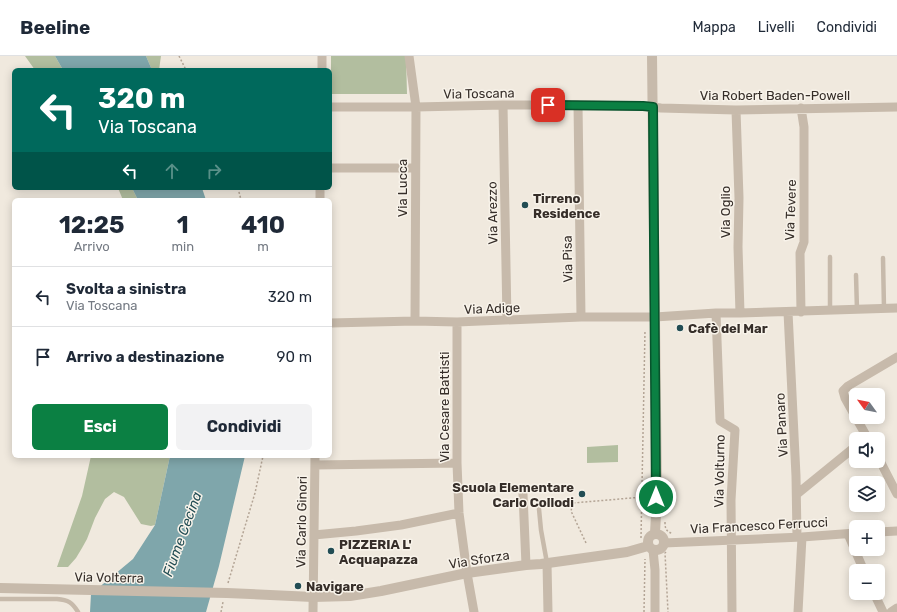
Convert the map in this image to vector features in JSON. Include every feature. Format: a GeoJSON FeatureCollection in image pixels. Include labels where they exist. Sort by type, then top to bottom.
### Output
{"type":"FeatureCollection","features":[{"type":"Feature","properties":{"kind":"street"},"geometry":{"type":"LineString","coordinates":[[322,56],[322,68]]}},
{"type":"Feature","properties":{"kind":"street","name":"Via Lucca"},"geometry":{"type":"LineString","coordinates":[[409,56],[416,107],[415,321]]}},
{"type":"Feature","properties":{"kind":"street"},"geometry":{"type":"LineString","coordinates":[[652,56],[653,107],[650,317],[656,497],[655,533]]}},
{"type":"Feature","properties":{"kind":"street","name":"Via Toscana"},"geometry":{"type":"LineString","coordinates":[[332,107],[503,105],[653,107]]}},
{"type":"Feature","properties":{"kind":"street","name":"Via Arezzo"},"geometry":{"type":"LineString","coordinates":[[503,105],[507,320]]}},
{"type":"Feature","properties":{"kind":"street","name":"Via Pisa"},"geometry":{"type":"LineString","coordinates":[[578,105],[581,317]]}},
{"type":"Feature","properties":{"kind":"street","name":"Via Robert Baden-Powell"},"geometry":{"type":"LineString","coordinates":[[653,107],[736,110],[897,107]]}},
{"type":"Feature","properties":{"kind":"street","name":"Via Tevere"},"geometry":{"type":"LineString","coordinates":[[800,312],[800,253],[804,242],[804,127],[801,108]]}},
{"type":"Feature","properties":{"kind":"street","name":"Via Oglio"},"geometry":{"type":"LineString","coordinates":[[736,110],[739,198],[738,247],[740,314]]}},
{"type":"Feature","properties":{"kind":"street"},"geometry":{"type":"LineString","coordinates":[[332,168],[415,168]]}},
{"type":"Feature","properties":{"kind":"street"},"geometry":{"type":"LineString","coordinates":[[650,317],[716,313],[740,314],[897,308]]}},
{"type":"Feature","properties":{"kind":"street","name":"Via Panaro"},"geometry":{"type":"LineString","coordinates":[[788,312],[800,537],[798,612]]}},
{"type":"Feature","properties":{"kind":"street","name":"Via Volturno"},"geometry":{"type":"LineString","coordinates":[[716,313],[720,421],[735,430],[731,500],[732,540]]}},
{"type":"Feature","properties":{"kind":"street","name":"Via Adige"},"geometry":{"type":"LineString","coordinates":[[332,323],[415,321],[458,322],[581,317],[650,317]]}},
{"type":"Feature","properties":{"kind":"street","name":"Via Cesare Battisti"},"geometry":{"type":"LineString","coordinates":[[458,322],[457,463],[459,513],[474,612]]}},
{"type":"Feature","properties":{"kind":"street"},"geometry":{"type":"LineString","coordinates":[[864,432],[845,398],[843,391],[848,386],[897,357]]}},
{"type":"Feature","properties":{"kind":"street"},"geometry":{"type":"LineString","coordinates":[[797,494],[849,452]]}},
{"type":"Feature","properties":{"kind":"street"},"geometry":{"type":"LineString","coordinates":[[315,461],[457,463]]}},
{"type":"Feature","properties":{"kind":"street","name":"Via Carlo Ginori"},"geometry":{"type":"LineString","coordinates":[[313,612],[315,461]]}},
{"type":"Feature","properties":{"kind":"street"},"geometry":{"type":"LineString","coordinates":[[884,468],[897,494]]}},
{"type":"Feature","properties":{"kind":"street"},"geometry":{"type":"LineString","coordinates":[[523,494],[526,565]]}},
{"type":"Feature","properties":{"kind":"street"},"geometry":{"type":"LineString","coordinates":[[314,535],[401,525],[459,513]]}},
{"type":"Feature","properties":{"kind":"street"},"geometry":{"type":"LineString","coordinates":[[885,532],[897,531]]}},
{"type":"Feature","properties":{"kind":"street"},"geometry":{"type":"LineString","coordinates":[[655,533],[662,536],[664,543]]}},
{"type":"Feature","properties":{"kind":"street"},"geometry":{"type":"LineString","coordinates":[[655,533],[648,538],[647,542],[654,570],[655,612]]}},
{"type":"Feature","properties":{"kind":"street","name":"Via Francesco Ferrucci"},"geometry":{"type":"LineString","coordinates":[[664,543],[849,533]]}},
{"type":"Feature","properties":{"kind":"street"},"geometry":{"type":"LineString","coordinates":[[732,540],[732,612]]}},
{"type":"Feature","properties":{"kind":"street","name":"Via Sforza"},"geometry":{"type":"LineString","coordinates":[[313,597],[350,596],[467,573],[627,552],[648,545],[659,550],[664,543]]}},
{"type":"Feature","properties":{"kind":"street"},"geometry":{"type":"LineString","coordinates":[[547,563],[548,612]]}},
{"type":"Feature","properties":{"kind":"street","name":"Via Volterra"},"geometry":{"type":"LineString","coordinates":[[0,588],[224,593],[313,597]]}},
{"type":"Feature","properties":{"kind":"street"},"geometry":{"type":"LineString","coordinates":[[877,600],[883,612]]}},
{"type":"Feature","properties":{"kind":"street"},"geometry":{"type":"LineString","coordinates":[[891,612],[897,608]]}},
{"type":"Feature","properties":{"kind":"lane"},"geometry":{"type":"LineString","coordinates":[[830,257],[830,311]]}},
{"type":"Feature","properties":{"kind":"lane"},"geometry":{"type":"LineString","coordinates":[[883,258],[884,309]]}},
{"type":"Feature","properties":{"kind":"lane"},"geometry":{"type":"LineString","coordinates":[[856,275],[857,310]]}},
{"type":"Feature","properties":{"kind":"lane"},"geometry":{"type":"LineString","coordinates":[[539,509],[547,563]]}},
{"type":"Feature","properties":{"kind":"lane"},"geometry":{"type":"LineString","coordinates":[[0,599],[66,600],[73,605],[78,612]]}},
{"type":"Feature","properties":{"kind":"path"},"geometry":{"type":"LineString","coordinates":[[179,56],[185,68]]}},
{"type":"Feature","properties":{"kind":"path"},"geometry":{"type":"LineString","coordinates":[[648,545],[643,497],[650,317]]}},
{"type":"Feature","properties":{"kind":"path"},"geometry":{"type":"LineString","coordinates":[[224,593],[228,585],[254,494],[263,458]]}},
{"type":"Feature","properties":{"kind":"path"},"geometry":{"type":"LineString","coordinates":[[586,542],[571,511],[573,503],[643,497]]}},
{"type":"Feature","properties":{"kind":"path"},"geometry":{"type":"LineString","coordinates":[[644,612],[645,556]]}},
{"type":"Feature","properties":{"kind":"path"},"geometry":{"type":"LineString","coordinates":[[666,557],[668,612]]}},
{"type":"Feature","properties":{"kind":"green space"},"geometry":{"type":"Polygon","coordinates":[[[25,56],[55,56],[62,68],[34,68],[25,56]]]}},
{"type":"Feature","properties":{"kind":"green space"},"geometry":{"type":"Polygon","coordinates":[[[146,56],[161,56],[159,68],[151,68],[146,56]]]}},
{"type":"Feature","properties":{"kind":"green space"},"geometry":{"type":"Polygon","coordinates":[[[331,56],[406,56],[407,94],[332,94],[331,56]]]}},
{"type":"Feature","properties":{"kind":"green space"},"geometry":{"type":"Polygon","coordinates":[[[119,190],[133,190],[137,198],[122,198],[119,190]]]}},
{"type":"Feature","properties":{"kind":"green space"},"geometry":{"type":"Polygon","coordinates":[[[618,445],[618,462],[587,463],[587,447],[618,445]]]}},
{"type":"Feature","properties":{"kind":"green space"},"geometry":{"type":"Polygon","coordinates":[[[91,458],[170,458],[155,525],[151,526],[141,524],[124,497],[114,492],[105,499],[95,518],[87,539],[76,558],[68,567],[57,567],[82,496],[91,458]]]}},
{"type":"Feature","properties":{"kind":"water"},"geometry":{"type":"Polygon","coordinates":[[[55,56],[146,56],[151,68],[62,68],[55,56]]]}},
{"type":"Feature","properties":{"kind":"water"},"geometry":{"type":"Polygon","coordinates":[[[133,190],[203,190],[205,198],[137,198],[133,190]]]}},
{"type":"Feature","properties":{"kind":"water","name":"Fiume Cecina"},"geometry":{"type":"Polygon","coordinates":[[[170,458],[245,458],[219,566],[206,612],[90,612],[91,594],[133,559],[155,525],[170,458]]]}},
{"type":"Feature","properties":{"kind":"place","name":"Tirreno Residence"},"geometry":{"type":"Point","coordinates":[525,205]}},
{"type":"Feature","properties":{"kind":"place","name":"Cafè del Mar"},"geometry":{"type":"Point","coordinates":[680,328]}},
{"type":"Feature","properties":{"kind":"place","name":"Scuola Elementare Carlo Collodi"},"geometry":{"type":"Point","coordinates":[582,494]}},
{"type":"Feature","properties":{"kind":"place","name":"PIZZERIA L' Acquapazza"},"geometry":{"type":"Point","coordinates":[331,551]}},
{"type":"Feature","properties":{"kind":"place","name":"Navigare"},"geometry":{"type":"Point","coordinates":[298,586]}},
{"type":"Feature","properties":{"kind":"route"},"geometry":{"type":"LineString","coordinates":[[548,105],[653,107],[656,497]]}}]}
